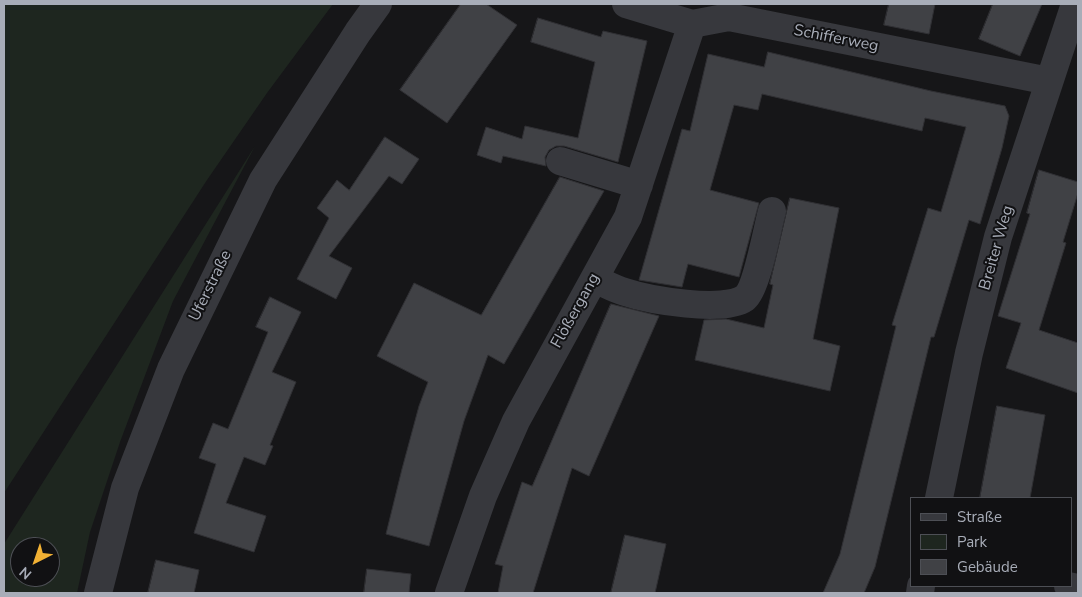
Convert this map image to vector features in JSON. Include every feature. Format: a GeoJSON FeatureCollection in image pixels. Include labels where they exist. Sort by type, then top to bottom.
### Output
{"type":"FeatureCollection","features":[{"type":"Feature","properties":{"kind":"street","name":"Uferstraße"},"geometry":{"type":"LineString","coordinates":[[98,593],[125,488],[171,369],[263,180],[352,40],[378,4]]}},
{"type":"Feature","properties":{"kind":"street","name":"Schifferweg"},"geometry":{"type":"LineString","coordinates":[[626,4],[692,24],[729,17],[764,14],[1048,81]]}},
{"type":"Feature","properties":{"kind":"street","name":"Breiter Weg"},"geometry":{"type":"LineString","coordinates":[[939,497],[969,353],[998,237],[1075,4]]}},
{"type":"Feature","properties":{"kind":"street","name":"Flößergang"},"geometry":{"type":"LineString","coordinates":[[449,593],[483,496],[516,420],[628,217],[692,24]]}},
{"type":"Feature","properties":{"kind":"street"},"geometry":{"type":"LineString","coordinates":[[560,161],[639,185]]}},
{"type":"Feature","properties":{"kind":"street"},"geometry":{"type":"LineString","coordinates":[[594,279],[625,292],[677,304],[734,303],[746,297],[754,285],[772,211]]}},
{"type":"Feature","properties":{"kind":"green space"},"geometry":{"type":"Polygon","coordinates":[[[4,4],[333,4],[267,93],[207,180],[4,493],[4,4]]]}},
{"type":"Feature","properties":{"kind":"green space"},"geometry":{"type":"Polygon","coordinates":[[[255,146],[173,301],[120,442],[90,532],[77,593],[4,593],[4,544],[255,146]]]}},
{"type":"Feature","properties":{"kind":"building"},"geometry":{"type":"Polygon","coordinates":[[[461,4],[486,4],[517,25],[447,123],[400,90],[461,4]]]}},
{"type":"Feature","properties":{"kind":"building"},"geometry":{"type":"Polygon","coordinates":[[[889,4],[935,4],[929,34],[884,25],[889,4]]]}},
{"type":"Feature","properties":{"kind":"building"},"geometry":{"type":"Polygon","coordinates":[[[993,4],[1042,4],[1020,56],[979,39],[993,4]]]}},
{"type":"Feature","properties":{"kind":"building"},"geometry":{"type":"Polygon","coordinates":[[[538,18],[601,37],[603,31],[647,41],[618,162],[564,146],[556,146],[549,150],[545,157],[546,166],[503,156],[501,163],[477,155],[486,127],[522,139],[525,126],[578,138],[595,62],[531,42],[538,18]]]}},
{"type":"Feature","properties":{"kind":"building"},"geometry":{"type":"Polygon","coordinates":[[[768,52],[931,91],[1005,106],[1009,116],[1002,148],[980,224],[969,220],[934,337],[931,337],[875,567],[864,593],[823,593],[840,554],[896,326],[892,325],[928,208],[941,212],[966,127],[925,118],[922,131],[762,94],[758,110],[734,105],[710,190],[759,203],[739,277],[688,264],[682,287],[639,280],[682,129],[690,131],[708,54],[764,67],[768,52]]]}},
{"type":"Feature","properties":{"kind":"building"},"geometry":{"type":"Polygon","coordinates":[[[385,137],[419,159],[402,184],[389,176],[329,256],[352,268],[336,299],[297,279],[329,218],[317,208],[337,180],[349,190],[385,137]]]}},
{"type":"Feature","properties":{"kind":"building"},"geometry":{"type":"Polygon","coordinates":[[[1039,170],[1078,182],[1078,193],[1063,242],[1066,243],[1039,330],[1078,343],[1078,393],[1006,368],[1021,323],[998,316],[1030,214],[1027,213],[1039,170]]]}},
{"type":"Feature","properties":{"kind":"building"},"geometry":{"type":"Polygon","coordinates":[[[560,177],[604,191],[504,364],[488,355],[464,421],[429,546],[386,534],[419,406],[428,382],[377,356],[414,283],[481,315],[560,177]]]}},
{"type":"Feature","properties":{"kind":"building"},"geometry":{"type":"Polygon","coordinates":[[[790,198],[839,208],[813,339],[840,346],[830,391],[695,360],[704,320],[726,319],[764,328],[773,285],[770,284],[790,198]]]}},
{"type":"Feature","properties":{"kind":"building"},"geometry":{"type":"Polygon","coordinates":[[[270,297],[301,312],[272,372],[296,382],[270,445],[273,446],[265,465],[244,457],[226,503],[266,516],[254,552],[194,533],[216,464],[199,458],[213,423],[228,429],[268,332],[256,327],[270,297]]]}},
{"type":"Feature","properties":{"kind":"building"},"geometry":{"type":"Polygon","coordinates":[[[611,304],[659,316],[589,476],[572,468],[533,593],[498,593],[503,566],[495,564],[522,482],[532,486],[611,304]]]}},
{"type":"Feature","properties":{"kind":"building"},"geometry":{"type":"Polygon","coordinates":[[[997,406],[1045,415],[1030,497],[980,497],[997,406]]]}},
{"type":"Feature","properties":{"kind":"building"},"geometry":{"type":"Polygon","coordinates":[[[625,535],[666,544],[655,593],[611,593],[625,535]]]}},
{"type":"Feature","properties":{"kind":"building"},"geometry":{"type":"Polygon","coordinates":[[[156,560],[199,570],[194,593],[148,593],[156,560]]]}},
{"type":"Feature","properties":{"kind":"building"},"geometry":{"type":"Polygon","coordinates":[[[367,569],[411,574],[409,593],[364,593],[367,569]]]}}]}
